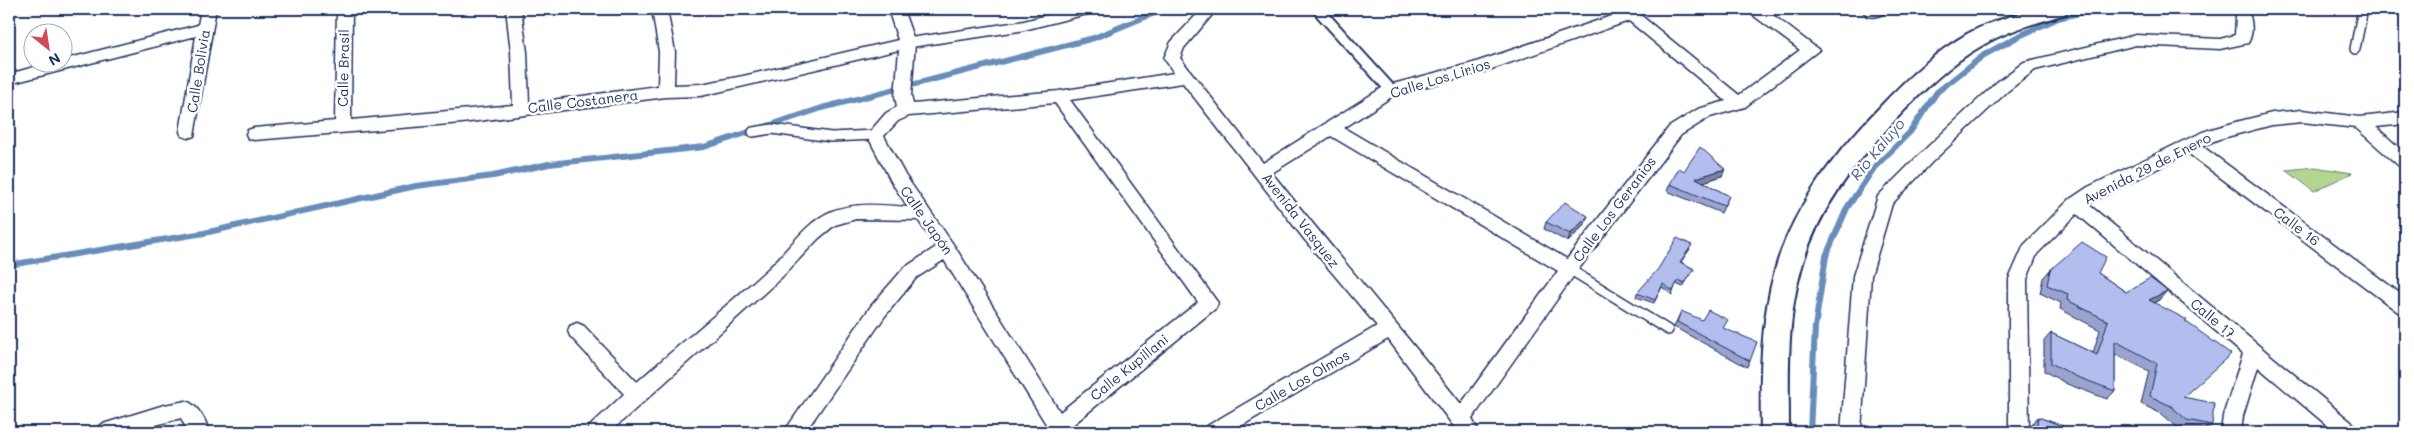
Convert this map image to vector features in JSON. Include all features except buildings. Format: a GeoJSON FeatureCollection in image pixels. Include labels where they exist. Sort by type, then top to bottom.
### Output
{"type":"FeatureCollection","features":[{"type":"Feature","properties":{"kind":"main road"},"geometry":{"type":"LineString","coordinates":[[1775,432],[1777,327],[1781,299],[1797,238],[1826,184],[1869,133],[1937,66],[1966,44],[2002,27],[2057,9]]}},
{"type":"Feature","properties":{"kind":"street","name":"Calle Bolivia"},"geometry":{"type":"LineString","coordinates":[[188,132],[208,9]]}},
{"type":"Feature","properties":{"kind":"street","name":"Calle Brasil"},"geometry":{"type":"LineString","coordinates":[[343,126],[344,9]]}},
{"type":"Feature","properties":{"kind":"street"},"geometry":{"type":"LineString","coordinates":[[513,9],[519,52],[521,109]]}},
{"type":"Feature","properties":{"kind":"street"},"geometry":{"type":"LineString","coordinates":[[659,9],[667,52],[666,92]]}},
{"type":"Feature","properties":{"kind":"street"},"geometry":{"type":"LineString","coordinates":[[875,135],[904,103],[907,46],[896,9]]}},
{"type":"Feature","properties":{"kind":"street","name":"Avenida Vasquez"},"geometry":{"type":"LineString","coordinates":[[1210,9],[1176,46],[1172,58],[1174,63],[1263,172],[1310,234],[1390,328],[1465,426]]}},
{"type":"Feature","properties":{"kind":"street","name":"Calle Los Geranios"},"geometry":{"type":"LineString","coordinates":[[1465,426],[1569,268],[1675,131],[1704,113],[1739,103],[1811,50],[1755,9]]}},
{"type":"Feature","properties":{"kind":"street"},"geometry":{"type":"LineString","coordinates":[[1851,432],[1862,276],[1884,201],[1978,108],[2030,66],[2136,40],[2220,44],[2243,39],[2244,17],[2240,9]]}},
{"type":"Feature","properties":{"kind":"street"},"geometry":{"type":"LineString","coordinates":[[1628,12],[1739,103]]}},
{"type":"Feature","properties":{"kind":"street","name":"Calle Los Lirios"},"geometry":{"type":"LineString","coordinates":[[1263,172],[1391,90],[1478,68],[1628,12]]}},
{"type":"Feature","properties":{"kind":"street"},"geometry":{"type":"LineString","coordinates":[[1322,14],[1391,90]]}},
{"type":"Feature","properties":{"kind":"street"},"geometry":{"type":"LineString","coordinates":[[9,79],[204,29]]}},
{"type":"Feature","properties":{"kind":"street","name":"Calle Costanera"},"geometry":{"type":"LineString","coordinates":[[254,134],[462,117],[666,92],[701,90],[907,46]]}},
{"type":"Feature","properties":{"kind":"street"},"geometry":{"type":"LineString","coordinates":[[904,103],[1059,98],[1082,92],[1187,77]]}},
{"type":"Feature","properties":{"kind":"street","name":"Calle Kupillani"},"geometry":{"type":"LineString","coordinates":[[1055,428],[1209,303],[1059,98]]}},
{"type":"Feature","properties":{"kind":"street","name":"Avenida 29 de Enero"},"geometry":{"type":"LineString","coordinates":[[2020,432],[2018,279],[2030,250],[2076,204],[2094,192],[2214,134],[2272,119],[2302,116],[2360,123],[2405,118]]}},
{"type":"Feature","properties":{"kind":"street"},"geometry":{"type":"LineString","coordinates":[[2360,123],[2405,162]]}},
{"type":"Feature","properties":{"kind":"street"},"geometry":{"type":"LineString","coordinates":[[1331,128],[1569,268]]}},
{"type":"Feature","properties":{"kind":"street","name":"Calle Japón"},"geometry":{"type":"LineString","coordinates":[[875,135],[898,179],[947,249],[1055,428]]}},
{"type":"Feature","properties":{"kind":"street","name":"Calle 16"},"geometry":{"type":"LineString","coordinates":[[2189,145],[2405,307]]}},
{"type":"Feature","properties":{"kind":"street","name":"Calle 17"},"geometry":{"type":"LineString","coordinates":[[2076,204],[2350,432]]}},
{"type":"Feature","properties":{"kind":"street"},"geometry":{"type":"LineString","coordinates":[[597,432],[740,301],[777,271],[822,224],[839,215],[861,212],[921,214]]}},
{"type":"Feature","properties":{"kind":"street"},"geometry":{"type":"LineString","coordinates":[[794,432],[878,311],[910,274],[947,249]]}},
{"type":"Feature","properties":{"kind":"street","name":"Calle Los Olmos"},"geometry":{"type":"LineString","coordinates":[[1214,432],[1390,328]]}},
{"type":"Feature","properties":{"kind":"street"},"geometry":{"type":"LineString","coordinates":[[577,331],[637,394]]}},
{"type":"Feature","properties":{"kind":"street"},"geometry":{"type":"LineString","coordinates":[[2230,432],[2233,416],[2253,352]]}},
{"type":"Feature","properties":{"kind":"street"},"geometry":{"type":"LineString","coordinates":[[106,432],[164,413],[186,409],[198,428],[198,432]]}},
{"type":"Feature","properties":{"kind":"lane"},"geometry":{"type":"LineString","coordinates":[[907,46],[967,36],[1070,15],[1089,9]]}},
{"type":"Feature","properties":{"kind":"lane"},"geometry":{"type":"LineString","coordinates":[[2355,49],[2363,9]]}},
{"type":"Feature","properties":{"kind":"lane"},"geometry":{"type":"LineString","coordinates":[[753,132],[764,128],[779,128],[801,134],[831,137],[875,135]]}},
{"type":"Feature","properties":{"kind":"lane"},"geometry":{"type":"LineString","coordinates":[[1569,268],[1668,330]]}},
{"type":"Feature","properties":{"kind":"green space"},"geometry":{"type":"Polygon","coordinates":[[[2315,167],[2352,173],[2314,191],[2286,170],[2315,167]]]}},
{"type":"Feature","properties":{"kind":"waterway"},"geometry":{"type":"LineString","coordinates":[[9,265],[204,233],[416,186],[493,176],[549,164],[704,147],[822,108],[1094,38],[1164,9]]}},
{"type":"Feature","properties":{"kind":"waterway","name":"Rio Kaluyo"},"geometry":{"type":"LineString","coordinates":[[1810,432],[1815,327],[1826,256],[1847,208],[1874,168],[1910,132],[1937,92],[1984,55],[2017,37],[2058,18],[2095,9]]}}]}
